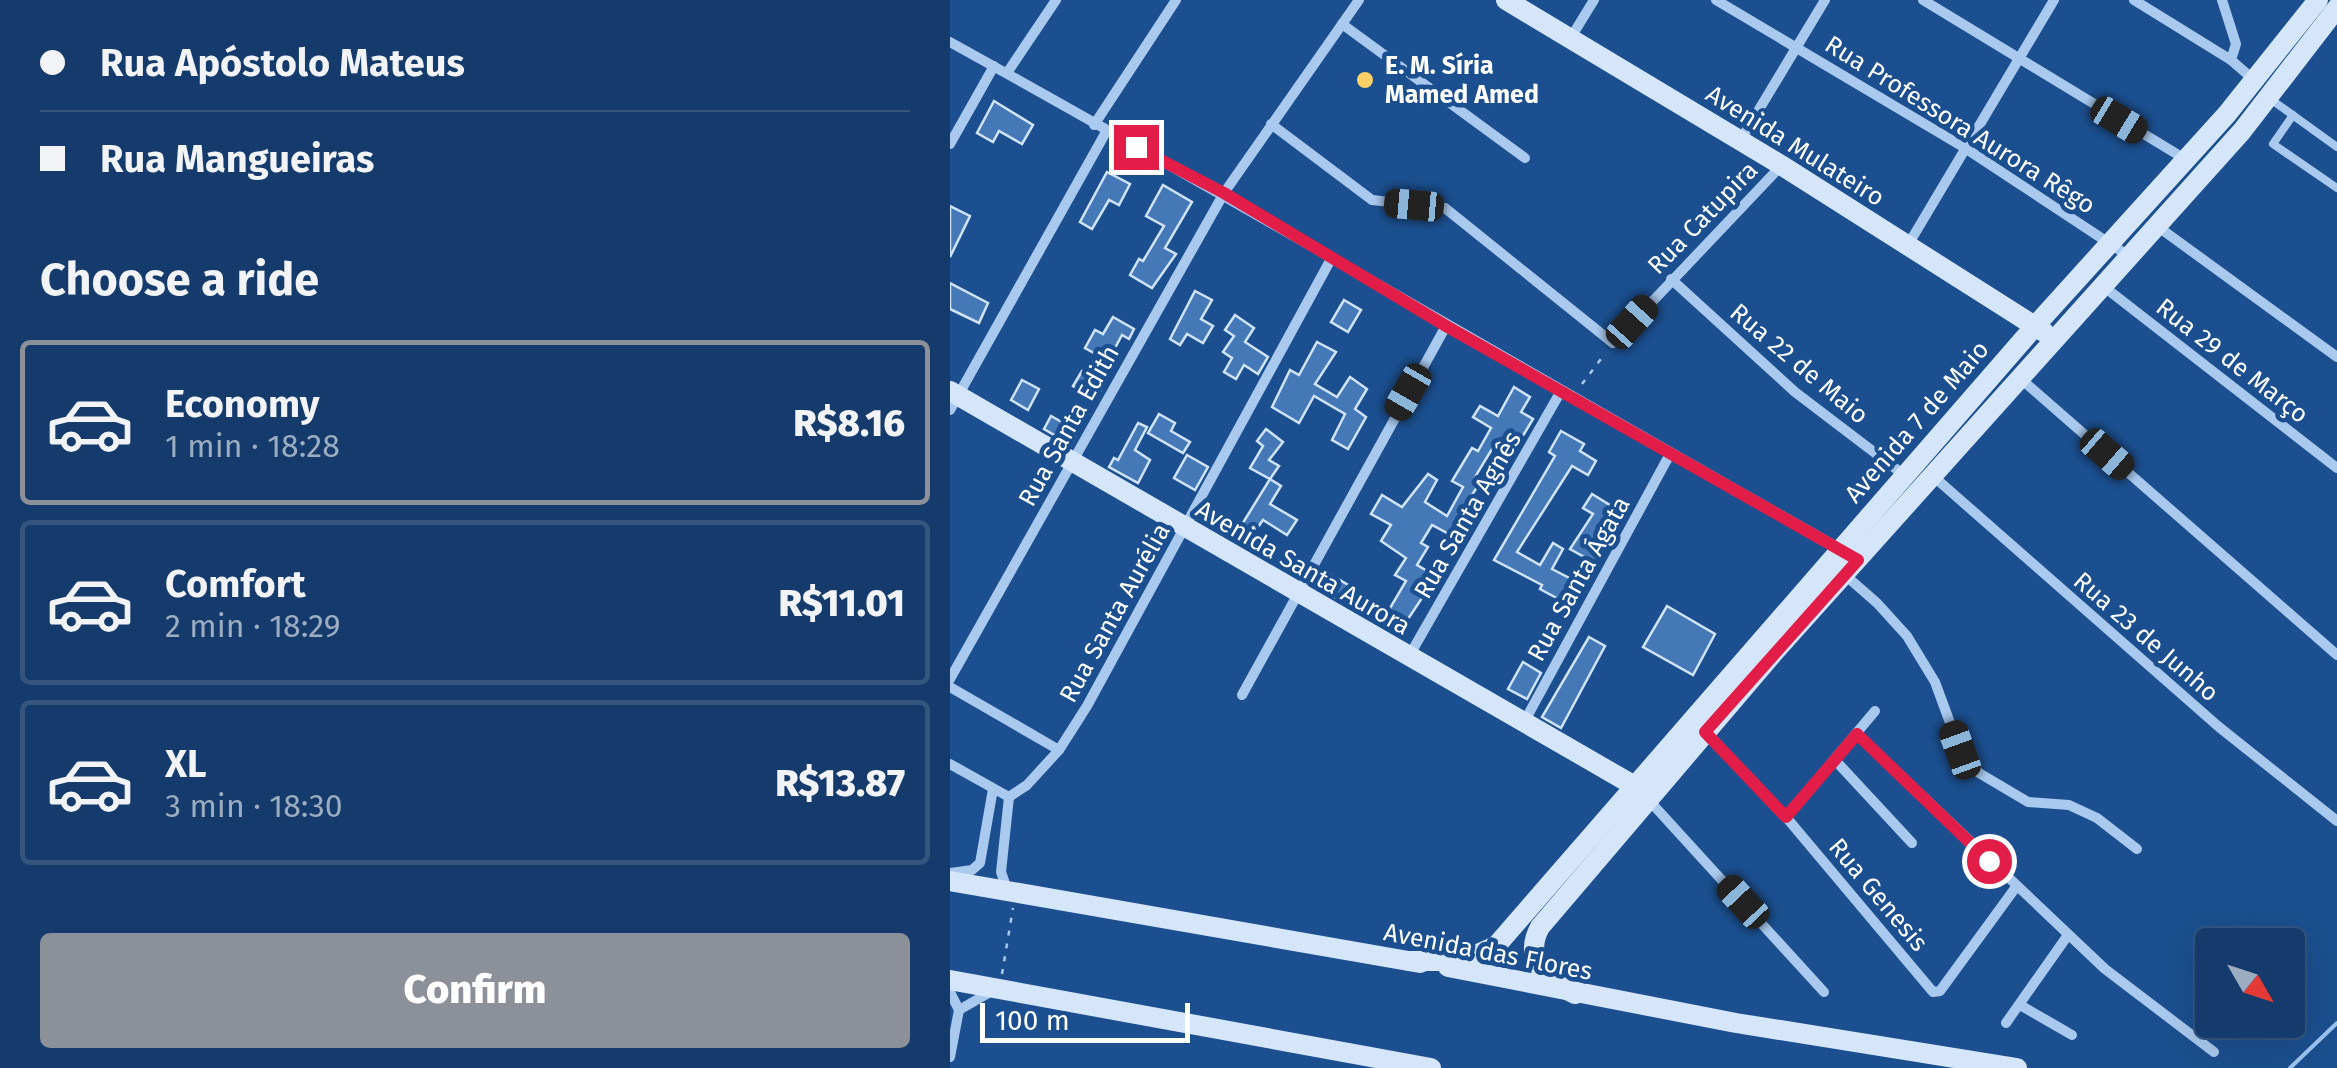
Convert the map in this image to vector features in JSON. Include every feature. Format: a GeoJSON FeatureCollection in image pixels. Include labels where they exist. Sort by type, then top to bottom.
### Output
{"type":"FeatureCollection","features":[{"type":"Feature","properties":{"kind":"main road","name":"Avenida Mulateiro"},"geometry":{"type":"LineString","coordinates":[[1506,0],[1781,165],[2056,339]]}},
{"type":"Feature","properties":{"kind":"main road","name":"Avenida 7 de Maio"},"geometry":{"type":"LineString","coordinates":[[1575,994],[1544,975],[1535,958],[1535,936],[1640,792],[1705,732],[1848,561],[1904,475],[2186,160],[2318,0]]}},
{"type":"Feature","properties":{"kind":"main road","name":"Avenida 7 de Maio"},"geometry":{"type":"LineString","coordinates":[[1409,961],[1462,961],[1496,946],[1848,561],[1933,476],[2130,257],[2269,98],[2337,8]]}},
{"type":"Feature","properties":{"kind":"main road","name":"Avenida Santa Aurora"},"geometry":{"type":"LineString","coordinates":[[953,399],[1296,591],[1640,792]]}},
{"type":"Feature","properties":{"kind":"main road","name":"Avenida das Flores"},"geometry":{"type":"LineString","coordinates":[[950,881],[1011,898],[1409,961],[1575,994],[2017,1068]]}},
{"type":"Feature","properties":{"kind":"main road"},"geometry":{"type":"LineString","coordinates":[[950,980],[1001,982],[1326,1051],[1431,1068]]}},
{"type":"Feature","properties":{"kind":"main road"},"geometry":{"type":"LineString","coordinates":[[1326,1051],[1346,1068]]}},
{"type":"Feature","properties":{"kind":"main road"},"geometry":{"type":"LineString","coordinates":[[1918,1052],[1937,1068]]}},
{"type":"Feature","properties":{"kind":"street"},"geometry":{"type":"LineString","coordinates":[[1007,73],[1056,0]]}},
{"type":"Feature","properties":{"kind":"street"},"geometry":{"type":"LineString","coordinates":[[1094,124],[1176,0]]}},
{"type":"Feature","properties":{"kind":"street"},"geometry":{"type":"LineString","coordinates":[[1224,193],[1359,0]]}},
{"type":"Feature","properties":{"kind":"street"},"geometry":{"type":"LineString","coordinates":[[1570,40],[1594,0]]}},
{"type":"Feature","properties":{"kind":"street","name":"Rua Professora Aurora Rêgo"},"geometry":{"type":"LineString","coordinates":[[1716,0],[1966,148],[2130,257]]}},
{"type":"Feature","properties":{"kind":"street"},"geometry":{"type":"LineString","coordinates":[[1740,141],[1825,0]]}},
{"type":"Feature","properties":{"kind":"street"},"geometry":{"type":"LineString","coordinates":[[1923,0],[2186,160]]}},
{"type":"Feature","properties":{"kind":"street"},"geometry":{"type":"LineString","coordinates":[[1908,245],[2054,0]]}},
{"type":"Feature","properties":{"kind":"street"},"geometry":{"type":"LineString","coordinates":[[2134,0],[2231,60],[2254,80]]}},
{"type":"Feature","properties":{"kind":"street"},"geometry":{"type":"LineString","coordinates":[[2222,0],[2236,44],[2231,60]]}},
{"type":"Feature","properties":{"kind":"street"},"geometry":{"type":"LineString","coordinates":[[1342,24],[1525,158]]}},
{"type":"Feature","properties":{"kind":"street"},"geometry":{"type":"LineString","coordinates":[[950,42],[1106,132],[1224,193],[1848,561],[1936,682],[1960,750],[1979,773],[2028,802],[2070,805],[2097,818],[2137,849]]}},
{"type":"Feature","properties":{"kind":"street"},"geometry":{"type":"LineString","coordinates":[[950,144],[994,66]]}},
{"type":"Feature","properties":{"kind":"street"},"geometry":{"type":"LineString","coordinates":[[1271,124],[1372,200],[1445,208],[1613,342]]}},
{"type":"Feature","properties":{"kind":"street"},"geometry":{"type":"LineString","coordinates":[[953,399],[1106,132]]}},
{"type":"Feature","properties":{"kind":"street","name":"Rua Catupira"},"geometry":{"type":"LineString","coordinates":[[1613,342],[1781,165]]}},
{"type":"Feature","properties":{"kind":"street","name":"Rua Santa Edith"},"geometry":{"type":"LineString","coordinates":[[950,679],[1224,193]]}},
{"type":"Feature","properties":{"kind":"street"},"geometry":{"type":"LineString","coordinates":[[2156,226],[2337,357]]}},
{"type":"Feature","properties":{"kind":"street","name":"Rua Santa Aurélia"},"geometry":{"type":"LineString","coordinates":[[1009,797],[1027,785],[1059,750],[1186,529],[1331,259]]}},
{"type":"Feature","properties":{"kind":"street","name":"Rua 22 de Maio"},"geometry":{"type":"LineString","coordinates":[[1670,279],[1795,392],[1904,475]]}},
{"type":"Feature","properties":{"kind":"street","name":"Rua 29 de Março"},"geometry":{"type":"LineString","coordinates":[[2103,286],[2337,468]]}},
{"type":"Feature","properties":{"kind":"street"},"geometry":{"type":"LineString","coordinates":[[1242,694],[1446,326]]}},
{"type":"Feature","properties":{"kind":"street"},"geometry":{"type":"LineString","coordinates":[[2021,378],[2337,655]]}},
{"type":"Feature","properties":{"kind":"street","name":"Rua Santa Agnês"},"geometry":{"type":"LineString","coordinates":[[1408,658],[1562,391]]}},
{"type":"Feature","properties":{"kind":"street","name":"Rua Santa Ágata"},"geometry":{"type":"LineString","coordinates":[[1523,724],[1670,454]]}},
{"type":"Feature","properties":{"kind":"street","name":"Rua 23 de Junho"},"geometry":{"type":"LineString","coordinates":[[1933,476],[2219,728],[2337,821]]}},
{"type":"Feature","properties":{"kind":"street"},"geometry":{"type":"LineString","coordinates":[[950,687],[1059,750]]}},
{"type":"Feature","properties":{"kind":"street"},"geometry":{"type":"LineString","coordinates":[[1786,817],[1875,712]]}},
{"type":"Feature","properties":{"kind":"street","name":"Rua Genesis"},"geometry":{"type":"LineString","coordinates":[[1705,732],[1786,817],[1930,989],[1940,991],[2016,887]]}},
{"type":"Feature","properties":{"kind":"street"},"geometry":{"type":"LineString","coordinates":[[1857,734],[2105,969],[2214,1052]]}},
{"type":"Feature","properties":{"kind":"street"},"geometry":{"type":"LineString","coordinates":[[1834,760],[1912,843]]}},
{"type":"Feature","properties":{"kind":"street"},"geometry":{"type":"LineString","coordinates":[[950,764],[1009,797],[1001,872],[1011,898]]}},
{"type":"Feature","properties":{"kind":"street"},"geometry":{"type":"LineString","coordinates":[[950,873],[972,870],[980,862],[993,789]]}},
{"type":"Feature","properties":{"kind":"street"},"geometry":{"type":"LineString","coordinates":[[1640,792],[1824,992]]}},
{"type":"Feature","properties":{"kind":"street"},"geometry":{"type":"LineString","coordinates":[[2006,1023],[2068,935]]}},
{"type":"Feature","properties":{"kind":"street"},"geometry":{"type":"LineString","coordinates":[[959,1010],[1001,982]]}},
{"type":"Feature","properties":{"kind":"street"},"geometry":{"type":"LineString","coordinates":[[950,992],[959,1010],[950,1057]]}},
{"type":"Feature","properties":{"kind":"street"},"geometry":{"type":"LineString","coordinates":[[2020,1005],[2072,1036]]}},
{"type":"Feature","properties":{"kind":"lane"},"geometry":{"type":"LineString","coordinates":[[2269,98],[2337,146]]}},
{"type":"Feature","properties":{"kind":"lane"},"geometry":{"type":"LineString","coordinates":[[2293,115],[2274,144],[2337,188]]}},
{"type":"Feature","properties":{"kind":"path"},"geometry":{"type":"LineString","coordinates":[[1572,398],[1613,342]]}},
{"type":"Feature","properties":{"kind":"path"},"geometry":{"type":"LineString","coordinates":[[1001,982],[1011,898]]}},
{"type":"Feature","properties":{"kind":"building"},"geometry":{"type":"Polygon","coordinates":[[[994,101],[1033,125],[1022,144],[999,131],[993,142],[977,133],[994,101]]]}},
{"type":"Feature","properties":{"kind":"building"},"geometry":{"type":"Polygon","coordinates":[[[1107,172],[1130,184],[1119,205],[1109,200],[1092,229],[1080,222],[1107,172]]]}},
{"type":"Feature","properties":{"kind":"building"},"geometry":{"type":"Polygon","coordinates":[[[1163,185],[1192,202],[1165,248],[1176,254],[1152,288],[1130,275],[1164,226],[1146,216],[1163,185]]]}},
{"type":"Feature","properties":{"kind":"building"},"geometry":{"type":"Polygon","coordinates":[[[950,206],[970,216],[950,257],[950,206]]]}},
{"type":"Feature","properties":{"kind":"building"},"geometry":{"type":"Polygon","coordinates":[[[950,283],[988,303],[979,323],[950,309],[950,283]]]}},
{"type":"Feature","properties":{"kind":"building"},"geometry":{"type":"Polygon","coordinates":[[[1195,291],[1212,300],[1201,319],[1213,326],[1203,343],[1187,334],[1180,345],[1170,339],[1195,291]]]}},
{"type":"Feature","properties":{"kind":"building"},"geometry":{"type":"Polygon","coordinates":[[[1344,300],[1361,310],[1348,332],[1331,322],[1344,300]]]}},
{"type":"Feature","properties":{"kind":"building"},"geometry":{"type":"Polygon","coordinates":[[[1235,315],[1254,328],[1245,342],[1268,357],[1258,374],[1244,365],[1236,379],[1224,372],[1232,358],[1223,352],[1234,336],[1225,330],[1235,315]]]}},
{"type":"Feature","properties":{"kind":"building"},"geometry":{"type":"Polygon","coordinates":[[[1113,317],[1134,329],[1129,339],[1122,335],[1108,361],[1085,348],[1095,330],[1103,334],[1113,317]]]}},
{"type":"Feature","properties":{"kind":"building"},"geometry":{"type":"Polygon","coordinates":[[[1317,342],[1336,352],[1315,384],[1337,397],[1350,377],[1367,389],[1355,409],[1366,417],[1348,449],[1332,440],[1345,414],[1314,396],[1299,423],[1272,407],[1290,370],[1299,375],[1317,342]]]}},
{"type":"Feature","properties":{"kind":"building"},"geometry":{"type":"Polygon","coordinates":[[[1082,371],[1105,383],[1096,399],[1073,386],[1082,371]]]}},
{"type":"Feature","properties":{"kind":"building"},"geometry":{"type":"Polygon","coordinates":[[[1022,380],[1039,389],[1028,410],[1011,400],[1022,380]]]}},
{"type":"Feature","properties":{"kind":"building"},"geometry":{"type":"Polygon","coordinates":[[[1514,387],[1530,397],[1521,412],[1533,419],[1515,449],[1498,439],[1475,477],[1481,481],[1468,501],[1474,505],[1467,516],[1462,514],[1449,534],[1432,525],[1421,543],[1428,547],[1417,565],[1441,579],[1431,595],[1426,592],[1400,631],[1383,620],[1406,581],[1395,575],[1406,558],[1381,541],[1391,525],[1371,514],[1382,495],[1402,507],[1428,474],[1437,480],[1425,502],[1447,516],[1463,487],[1452,481],[1472,448],[1478,451],[1491,428],[1473,417],[1480,406],[1498,416],[1514,387]]]}},
{"type":"Feature","properties":{"kind":"building"},"geometry":{"type":"Polygon","coordinates":[[[1159,414],[1175,423],[1171,431],[1190,442],[1183,453],[1148,433],[1159,414]]]}},
{"type":"Feature","properties":{"kind":"building"},"geometry":{"type":"Polygon","coordinates":[[[1051,416],[1078,431],[1071,445],[1044,429],[1051,416]]]}},
{"type":"Feature","properties":{"kind":"building"},"geometry":{"type":"Polygon","coordinates":[[[1138,423],[1147,427],[1135,450],[1150,460],[1138,483],[1109,467],[1114,458],[1118,460],[1138,423]]]}},
{"type":"Feature","properties":{"kind":"building"},"geometry":{"type":"Polygon","coordinates":[[[1266,429],[1283,442],[1269,460],[1279,466],[1270,479],[1250,468],[1263,446],[1257,441],[1266,429]]]}},
{"type":"Feature","properties":{"kind":"building"},"geometry":{"type":"Polygon","coordinates":[[[1561,431],[1584,444],[1580,451],[1596,461],[1588,475],[1572,466],[1517,552],[1540,565],[1553,543],[1563,549],[1552,569],[1577,582],[1566,603],[1540,589],[1542,585],[1494,560],[1555,456],[1549,452],[1561,431]]]}},
{"type":"Feature","properties":{"kind":"building"},"geometry":{"type":"Polygon","coordinates":[[[1187,455],[1208,467],[1195,490],[1174,478],[1187,455]]]}},
{"type":"Feature","properties":{"kind":"building"},"geometry":{"type":"Polygon","coordinates":[[[1270,479],[1281,486],[1270,504],[1297,520],[1287,535],[1263,520],[1253,534],[1241,526],[1270,479]]]}},
{"type":"Feature","properties":{"kind":"building"},"geometry":{"type":"Polygon","coordinates":[[[1592,494],[1613,507],[1602,525],[1611,530],[1595,563],[1570,549],[1593,514],[1583,508],[1592,494]]]}},
{"type":"Feature","properties":{"kind":"building"},"geometry":{"type":"Polygon","coordinates":[[[1326,572],[1350,586],[1341,601],[1318,587],[1326,572]]]}},
{"type":"Feature","properties":{"kind":"building"},"geometry":{"type":"Polygon","coordinates":[[[1667,606],[1715,634],[1693,675],[1643,647],[1667,606]]]}},
{"type":"Feature","properties":{"kind":"building"},"geometry":{"type":"Polygon","coordinates":[[[1589,637],[1605,646],[1561,728],[1542,717],[1589,637]]]}},
{"type":"Feature","properties":{"kind":"building"},"geometry":{"type":"Polygon","coordinates":[[[1523,662],[1541,673],[1527,699],[1508,689],[1523,662]]]}},
{"type":"Feature","properties":{"kind":"waterway"},"geometry":{"type":"LineString","coordinates":[[2290,1068],[2337,1023]]}},
{"type":"Feature","properties":{"kind":"place","name":"E. M. Síria Mamed Amed"},"geometry":{"type":"Point","coordinates":[1365,80]}},
{"type":"Feature","properties":{"kind":"route"},"geometry":{"type":"LineString","coordinates":[[1136,147],[1224,193],[1446,326],[1858,560],[1705,732],[1786,817],[1857,734],[1989,861]]}}]}
